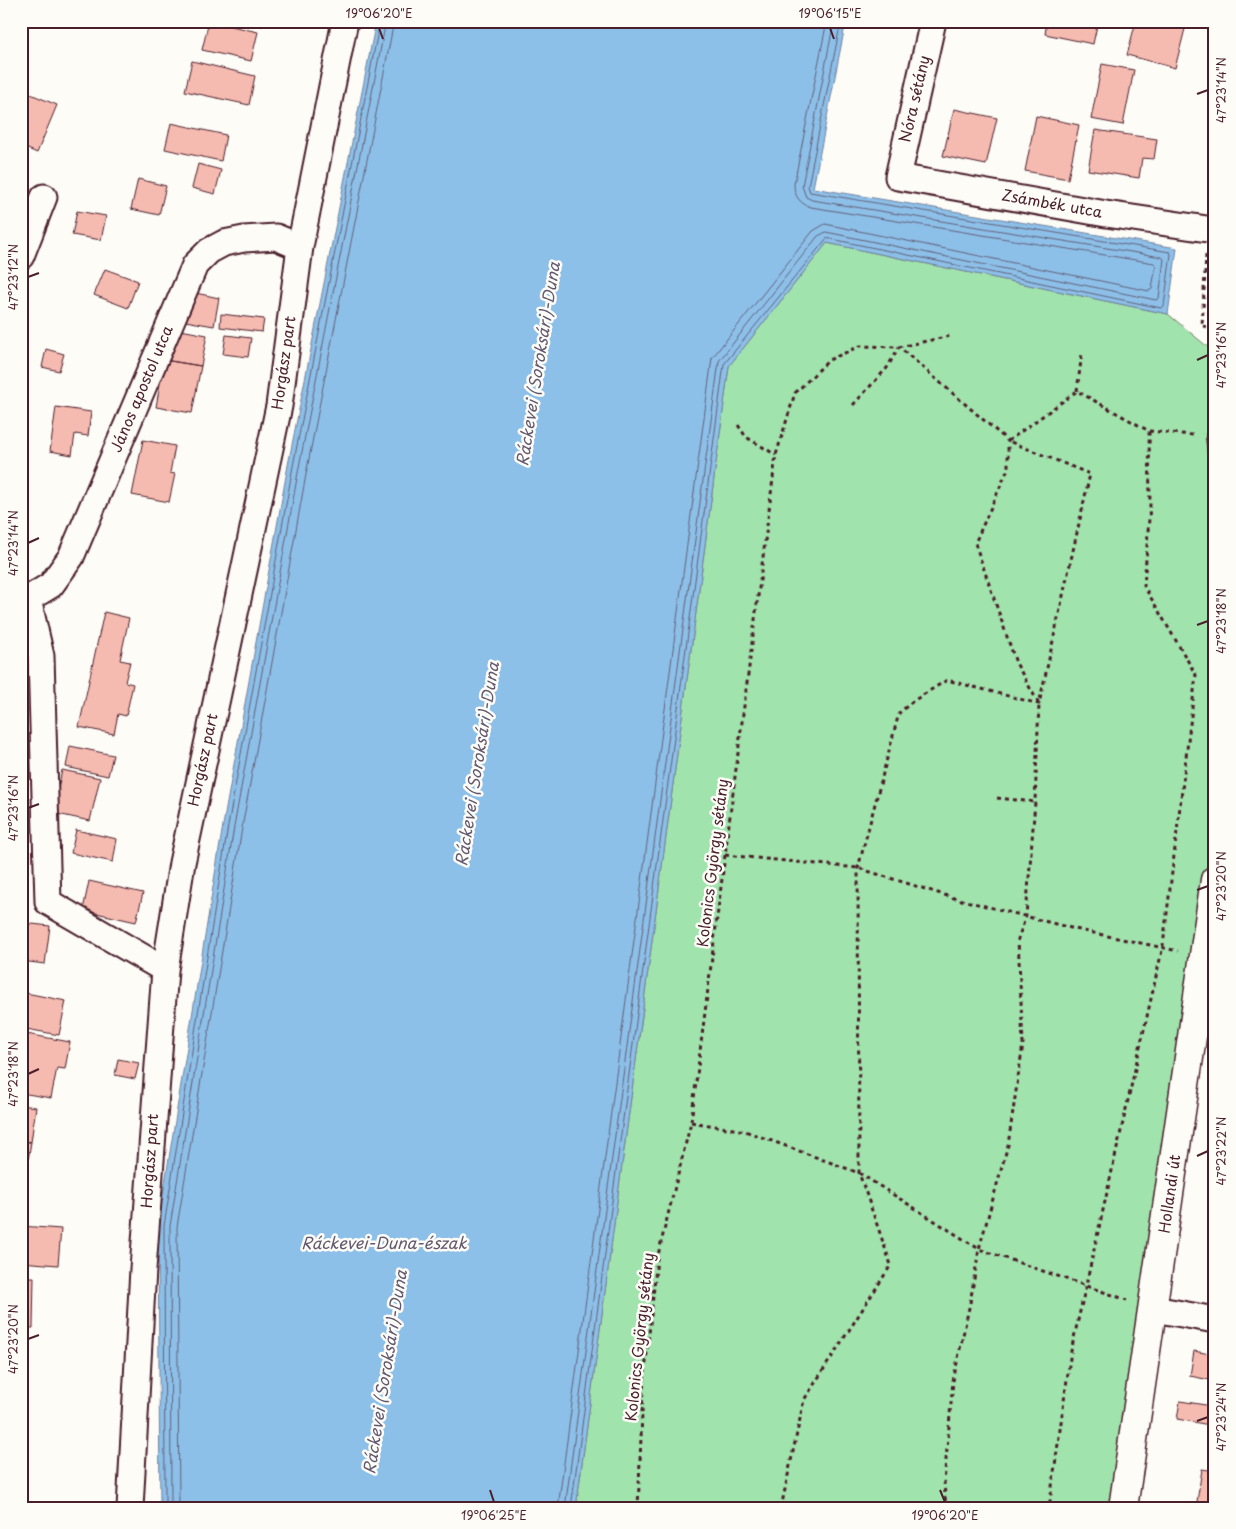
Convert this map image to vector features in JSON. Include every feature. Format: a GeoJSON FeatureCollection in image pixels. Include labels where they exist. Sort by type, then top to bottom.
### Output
{"type":"FeatureCollection","features":[{"type":"Feature","properties":{"kind":"street","name":"Horgász part"},"geometry":{"type":"LineString","coordinates":[[130,1508],[142,1269],[165,970],[184,854],[279,406],[300,247],[345,21]]}},
{"type":"Feature","properties":{"kind":"street","name":"Nóra sétány"},"geometry":{"type":"LineString","coordinates":[[898,177],[933,21]]}},
{"type":"Feature","properties":{"kind":"street","name":"Zsámbék utca"},"geometry":{"type":"LineString","coordinates":[[898,177],[1106,214],[1207,229]]}},
{"type":"Feature","properties":{"kind":"street"},"geometry":{"type":"LineString","coordinates":[[21,256],[44,197]]}},
{"type":"Feature","properties":{"kind":"street","name":"János apostol utca"},"geometry":{"type":"LineString","coordinates":[[25,598],[51,585],[71,557],[195,265],[209,251],[224,243],[244,239],[276,237],[300,247]]}},
{"type":"Feature","properties":{"kind":"street"},"geometry":{"type":"LineString","coordinates":[[25,598],[41,656],[48,902],[165,970]]}},
{"type":"Feature","properties":{"kind":"street","name":"Hollandi út"},"geometry":{"type":"LineString","coordinates":[[1123,1508],[1209,958],[1215,880]]}},
{"type":"Feature","properties":{"kind":"street"},"geometry":{"type":"LineString","coordinates":[[1154,1309],[1215,1320]]}},
{"type":"Feature","properties":{"kind":"lane"},"geometry":{"type":"LineString","coordinates":[[1214,434],[1215,455]]}},
{"type":"Feature","properties":{"kind":"path"},"geometry":{"type":"LineString","coordinates":[[1207,229],[1202,326],[1215,328]]}},
{"type":"Feature","properties":{"kind":"path","name":"Kolonics György sétány"},"geometry":{"type":"LineString","coordinates":[[638,1508],[643,1390],[658,1259],[691,1122],[776,455],[795,393],[829,360],[860,346],[899,347],[950,336]]}},
{"type":"Feature","properties":{"kind":"path"},"geometry":{"type":"LineString","coordinates":[[853,405],[888,368],[899,347],[1008,441],[1090,474],[1039,704],[1035,802],[1026,916],[1018,940],[1023,1044],[1008,1145],[979,1249],[970,1303],[953,1381],[944,1482],[946,1508]]}},
{"type":"Feature","properties":{"kind":"path"},"geometry":{"type":"LineString","coordinates":[[1008,441],[1077,391],[1082,353]]}},
{"type":"Feature","properties":{"kind":"path"},"geometry":{"type":"LineString","coordinates":[[1077,391],[1149,431],[1214,434]]}},
{"type":"Feature","properties":{"kind":"path"},"geometry":{"type":"LineString","coordinates":[[738,425],[746,437],[776,455]]}},
{"type":"Feature","properties":{"kind":"path"},"geometry":{"type":"LineString","coordinates":[[1049,1508],[1071,1351],[1164,946],[1196,674],[1144,586],[1150,505],[1149,431]]}},
{"type":"Feature","properties":{"kind":"path"},"geometry":{"type":"LineString","coordinates":[[1008,441],[1008,469],[975,543],[1016,663],[1039,704]]}},
{"type":"Feature","properties":{"kind":"path"},"geometry":{"type":"LineString","coordinates":[[782,1508],[804,1400],[891,1265],[859,1173],[858,868],[899,713],[913,700],[947,680],[1039,704]]}},
{"type":"Feature","properties":{"kind":"path"},"geometry":{"type":"LineString","coordinates":[[997,798],[1035,802]]}},
{"type":"Feature","properties":{"kind":"path"},"geometry":{"type":"LineString","coordinates":[[725,854],[858,868],[954,898],[1209,958]]}},
{"type":"Feature","properties":{"kind":"path"},"geometry":{"type":"LineString","coordinates":[[691,1122],[745,1131],[859,1173],[979,1249],[1154,1309]]}},
{"type":"Feature","properties":{"kind":"green space"},"geometry":{"type":"Polygon","coordinates":[[[827,243],[1168,314],[1215,353],[1213,417],[1215,455],[1215,880],[1126,1508],[576,1508],[729,366],[827,243]]]}},
{"type":"Feature","properties":{"kind":"water","name":"Ráckevei-Duna-észak"},"geometry":{"type":"Polygon","coordinates":[[[376,21],[846,21],[813,188],[1177,248],[1168,314],[827,243],[729,366],[576,1508],[160,1508],[158,1226],[223,825],[288,465],[376,21]]]}},
{"type":"Feature","properties":{"kind":"building"},"geometry":{"type":"Polygon","coordinates":[[[209,21],[258,32],[251,61],[202,50],[209,21]]]}},
{"type":"Feature","properties":{"kind":"building"},"geometry":{"type":"Polygon","coordinates":[[[242,21],[264,21],[262,26],[242,21]]]}},
{"type":"Feature","properties":{"kind":"building"},"geometry":{"type":"Polygon","coordinates":[[[1047,21],[1098,21],[1093,44],[1045,34],[1047,21]]]}},
{"type":"Feature","properties":{"kind":"building"},"geometry":{"type":"Polygon","coordinates":[[[1136,21],[1187,21],[1175,68],[1127,55],[1136,21]]]}},
{"type":"Feature","properties":{"kind":"building"},"geometry":{"type":"Polygon","coordinates":[[[192,61],[255,76],[249,105],[185,91],[192,61]]]}},
{"type":"Feature","properties":{"kind":"building"},"geometry":{"type":"Polygon","coordinates":[[[1102,64],[1134,70],[1123,125],[1091,119],[1102,64]]]}},
{"type":"Feature","properties":{"kind":"building"},"geometry":{"type":"Polygon","coordinates":[[[21,90],[57,105],[37,153],[21,146],[21,90]]]}},
{"type":"Feature","properties":{"kind":"building"},"geometry":{"type":"Polygon","coordinates":[[[954,109],[997,118],[986,165],[943,156],[954,109]]]}},
{"type":"Feature","properties":{"kind":"building"},"geometry":{"type":"Polygon","coordinates":[[[1036,116],[1079,125],[1068,179],[1025,171],[1036,116]]]}},
{"type":"Feature","properties":{"kind":"building"},"geometry":{"type":"Polygon","coordinates":[[[171,123],[226,135],[221,161],[165,149],[171,123]]]}},
{"type":"Feature","properties":{"kind":"building"},"geometry":{"type":"Polygon","coordinates":[[[1095,130],[1157,139],[1154,159],[1142,158],[1139,178],[1088,170],[1095,130]]]}},
{"type":"Feature","properties":{"kind":"building"},"geometry":{"type":"Polygon","coordinates":[[[198,164],[221,170],[215,194],[192,188],[198,164]]]}},
{"type":"Feature","properties":{"kind":"building"},"geometry":{"type":"Polygon","coordinates":[[[138,179],[166,186],[159,215],[131,209],[138,179]]]}},
{"type":"Feature","properties":{"kind":"building"},"geometry":{"type":"Polygon","coordinates":[[[77,211],[106,216],[101,240],[72,235],[77,211]]]}},
{"type":"Feature","properties":{"kind":"building"},"geometry":{"type":"Polygon","coordinates":[[[105,269],[138,281],[128,308],[94,295],[105,269]]]}},
{"type":"Feature","properties":{"kind":"building"},"geometry":{"type":"Polygon","coordinates":[[[1215,283],[1215,314],[1208,313],[1215,283]]]}},
{"type":"Feature","properties":{"kind":"building"},"geometry":{"type":"Polygon","coordinates":[[[191,292],[219,298],[214,326],[185,321],[191,292]]]}},
{"type":"Feature","properties":{"kind":"building"},"geometry":{"type":"Polygon","coordinates":[[[221,314],[264,319],[262,332],[220,327],[221,314]]]}},
{"type":"Feature","properties":{"kind":"building"},"geometry":{"type":"Polygon","coordinates":[[[170,328],[207,335],[201,366],[164,360],[170,328]]]}},
{"type":"Feature","properties":{"kind":"building"},"geometry":{"type":"Polygon","coordinates":[[[226,335],[251,338],[248,357],[223,354],[226,335]]]}},
{"type":"Feature","properties":{"kind":"building"},"geometry":{"type":"Polygon","coordinates":[[[46,349],[64,354],[59,371],[42,367],[46,349]]]}},
{"type":"Feature","properties":{"kind":"building"},"geometry":{"type":"Polygon","coordinates":[[[164,360],[201,366],[192,413],[156,407],[164,360]]]}},
{"type":"Feature","properties":{"kind":"building"},"geometry":{"type":"Polygon","coordinates":[[[56,407],[91,412],[88,436],[75,434],[72,455],[50,451],[56,407]]]}},
{"type":"Feature","properties":{"kind":"building"},"geometry":{"type":"Polygon","coordinates":[[[143,440],[175,446],[170,473],[175,474],[169,502],[132,495],[143,440]]]}},
{"type":"Feature","properties":{"kind":"building"},"geometry":{"type":"Polygon","coordinates":[[[21,475],[27,476],[21,498],[21,475]]]}},
{"type":"Feature","properties":{"kind":"building"},"geometry":{"type":"Polygon","coordinates":[[[104,612],[129,618],[120,660],[130,662],[125,682],[133,684],[126,716],[118,714],[114,734],[79,727],[104,612]]]}},
{"type":"Feature","properties":{"kind":"building"},"geometry":{"type":"Polygon","coordinates":[[[70,746],[113,755],[108,776],[66,767],[70,746]]]}},
{"type":"Feature","properties":{"kind":"building"},"geometry":{"type":"Polygon","coordinates":[[[62,770],[100,778],[90,821],[53,813],[62,770]]]}},
{"type":"Feature","properties":{"kind":"building"},"geometry":{"type":"Polygon","coordinates":[[[76,830],[117,839],[113,862],[71,853],[76,830]]]}},
{"type":"Feature","properties":{"kind":"building"},"geometry":{"type":"Polygon","coordinates":[[[89,881],[143,893],[136,922],[83,910],[89,881]]]}},
{"type":"Feature","properties":{"kind":"building"},"geometry":{"type":"Polygon","coordinates":[[[23,923],[50,926],[45,964],[21,961],[23,923]]]}},
{"type":"Feature","properties":{"kind":"building"},"geometry":{"type":"Polygon","coordinates":[[[21,992],[66,1001],[59,1035],[21,1028],[21,992]]]}},
{"type":"Feature","properties":{"kind":"building"},"geometry":{"type":"Polygon","coordinates":[[[21,1033],[70,1042],[65,1069],[57,1068],[51,1098],[21,1093],[21,1033]]]}},
{"type":"Feature","properties":{"kind":"building"},"geometry":{"type":"Polygon","coordinates":[[[118,1059],[139,1063],[135,1079],[115,1075],[118,1059]]]}},
{"type":"Feature","properties":{"kind":"building"},"geometry":{"type":"Polygon","coordinates":[[[21,1105],[36,1107],[31,1142],[21,1141],[21,1105]]]}},
{"type":"Feature","properties":{"kind":"building"},"geometry":{"type":"Polygon","coordinates":[[[21,1141],[31,1142],[25,1180],[21,1179],[21,1141]]]}},
{"type":"Feature","properties":{"kind":"building"},"geometry":{"type":"Polygon","coordinates":[[[21,1226],[61,1229],[58,1265],[21,1262],[21,1226]]]}},
{"type":"Feature","properties":{"kind":"building"},"geometry":{"type":"Polygon","coordinates":[[[21,1277],[34,1277],[33,1328],[21,1328],[21,1277]]]}},
{"type":"Feature","properties":{"kind":"building"},"geometry":{"type":"Polygon","coordinates":[[[1194,1351],[1215,1355],[1215,1381],[1190,1376],[1194,1351]]]}},
{"type":"Feature","properties":{"kind":"building"},"geometry":{"type":"Polygon","coordinates":[[[1215,1393],[1215,1426],[1177,1419],[1180,1401],[1212,1406],[1215,1393]]]}},
{"type":"Feature","properties":{"kind":"building"},"geometry":{"type":"Polygon","coordinates":[[[1202,1469],[1215,1471],[1215,1508],[1196,1508],[1202,1469]]]}},
{"type":"Feature","properties":{"kind":"water label","name":"Ráckevei (Soroksári)-Duna"},"geometry":{"type":"Point","coordinates":[538,364]}},
{"type":"Feature","properties":{"kind":"water label","name":"Ráckevei (Soroksári)-Duna"},"geometry":{"type":"Point","coordinates":[477,764]}},
{"type":"Feature","properties":{"kind":"water label","name":"Ráckevei (Soroksári)-Duna"},"geometry":{"type":"Point","coordinates":[385,1372]}}]}
